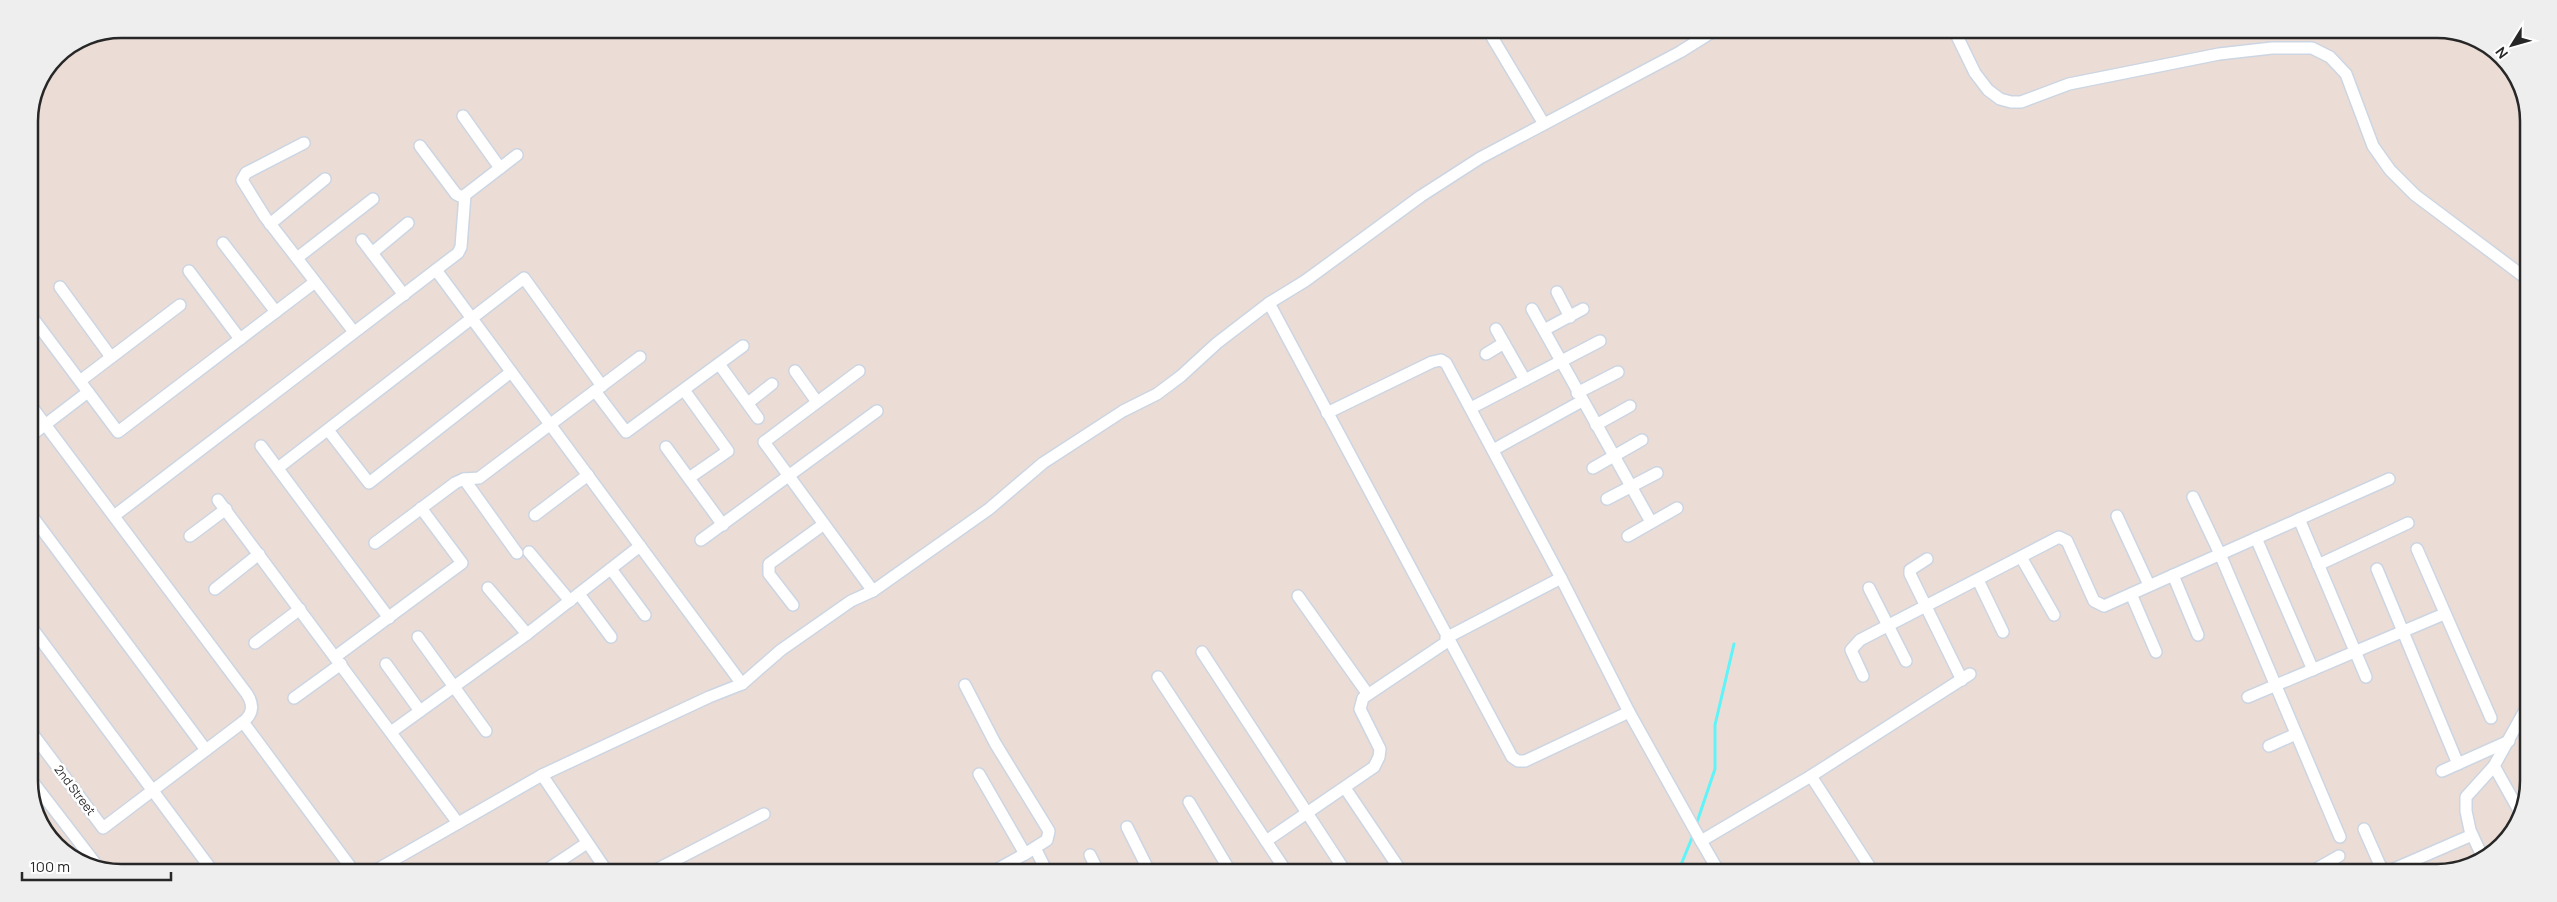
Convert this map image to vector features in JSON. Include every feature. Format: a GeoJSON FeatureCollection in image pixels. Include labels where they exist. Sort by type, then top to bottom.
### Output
{"type":"FeatureCollection","features":[{"type":"Feature","properties":{"kind":"street"},"geometry":{"type":"LineString","coordinates":[[1493,38],[1544,124]]}},
{"type":"Feature","properties":{"kind":"street"},"geometry":{"type":"LineString","coordinates":[[387,864],[542,775],[709,697],[742,684],[781,650],[851,601],[873,591],[988,509],[1043,463],[1123,410],[1156,394],[1181,376],[1217,343],[1269,303],[1305,281],[1421,196],[1480,158],[1680,52],[1702,38]]}},
{"type":"Feature","properties":{"kind":"street"},"geometry":{"type":"LineString","coordinates":[[1958,38],[1976,73],[1988,90],[2000,99],[2011,102],[2021,102],[2070,84],[2219,54],[2272,48],[2312,48],[2330,57],[2346,74],[2373,146],[2390,170],[2415,195],[2519,273]]}},
{"type":"Feature","properties":{"kind":"street"},"geometry":{"type":"LineString","coordinates":[[463,116],[500,168]]}},
{"type":"Feature","properties":{"kind":"street"},"geometry":{"type":"LineString","coordinates":[[304,143],[246,173],[242,177],[250,197],[354,332]]}},
{"type":"Feature","properties":{"kind":"street"},"geometry":{"type":"LineString","coordinates":[[420,146],[456,194],[464,198]]}},
{"type":"Feature","properties":{"kind":"street"},"geometry":{"type":"LineString","coordinates":[[114,516],[458,253],[461,246],[464,198],[469,191],[517,155]]}},
{"type":"Feature","properties":{"kind":"street"},"geometry":{"type":"LineString","coordinates":[[270,224],[325,179]]}},
{"type":"Feature","properties":{"kind":"street"},"geometry":{"type":"LineString","coordinates":[[297,258],[373,199]]}},
{"type":"Feature","properties":{"kind":"street"},"geometry":{"type":"LineString","coordinates":[[372,253],[408,224]]}},
{"type":"Feature","properties":{"kind":"street"},"geometry":{"type":"LineString","coordinates":[[362,240],[404,294]]}},
{"type":"Feature","properties":{"kind":"street"},"geometry":{"type":"LineString","coordinates":[[223,243],[276,312]]}},
{"type":"Feature","properties":{"kind":"street"},"geometry":{"type":"LineString","coordinates":[[436,270],[742,684]]}},
{"type":"Feature","properties":{"kind":"street"},"geometry":{"type":"LineString","coordinates":[[189,271],[240,339]]}},
{"type":"Feature","properties":{"kind":"street"},"geometry":{"type":"LineString","coordinates":[[278,468],[524,278],[599,388],[626,432],[743,346]]}},
{"type":"Feature","properties":{"kind":"street"},"geometry":{"type":"LineString","coordinates":[[38,325],[118,432],[315,282]]}},
{"type":"Feature","properties":{"kind":"street"},"geometry":{"type":"LineString","coordinates":[[60,287],[111,357]]}},
{"type":"Feature","properties":{"kind":"street"},"geometry":{"type":"LineString","coordinates":[[1557,292],[1570,317]]}},
{"type":"Feature","properties":{"kind":"street"},"geometry":{"type":"LineString","coordinates":[[1269,303],[1506,750],[1518,761],[1525,761],[1629,712]]}},
{"type":"Feature","properties":{"kind":"street"},"geometry":{"type":"LineString","coordinates":[[80,381],[180,305]]}},
{"type":"Feature","properties":{"kind":"street"},"geometry":{"type":"LineString","coordinates":[[1532,309],[1652,522]]}},
{"type":"Feature","properties":{"kind":"street"},"geometry":{"type":"LineString","coordinates":[[1544,330],[1583,309]]}},
{"type":"Feature","properties":{"kind":"street"},"geometry":{"type":"LineString","coordinates":[[1496,329],[1525,380]]}},
{"type":"Feature","properties":{"kind":"street"},"geometry":{"type":"LineString","coordinates":[[1471,408],[1600,341]]}},
{"type":"Feature","properties":{"kind":"street"},"geometry":{"type":"LineString","coordinates":[[1486,354],[1504,343]]}},
{"type":"Feature","properties":{"kind":"street"},"geometry":{"type":"LineString","coordinates":[[374,543],[455,483],[464,479],[479,478],[640,357]]}},
{"type":"Feature","properties":{"kind":"street"},"geometry":{"type":"LineString","coordinates":[[1326,413],[1432,362],[1441,360],[1446,363],[1494,450],[1629,712],[1715,864]]}},
{"type":"Feature","properties":{"kind":"street"},"geometry":{"type":"LineString","coordinates":[[719,364],[758,418]]}},
{"type":"Feature","properties":{"kind":"street"},"geometry":{"type":"LineString","coordinates":[[795,371],[817,402]]}},
{"type":"Feature","properties":{"kind":"street"},"geometry":{"type":"LineString","coordinates":[[858,371],[764,442],[873,591]]}},
{"type":"Feature","properties":{"kind":"street"},"geometry":{"type":"LineString","coordinates":[[328,430],[368,484],[511,372]]}},
{"type":"Feature","properties":{"kind":"street"},"geometry":{"type":"LineString","coordinates":[[1494,450],[1618,372]]}},
{"type":"Feature","properties":{"kind":"street"},"geometry":{"type":"LineString","coordinates":[[748,403],[772,384]]}},
{"type":"Feature","properties":{"kind":"street"},"geometry":{"type":"LineString","coordinates":[[684,390],[728,450],[689,478]]}},
{"type":"Feature","properties":{"kind":"street"},"geometry":{"type":"LineString","coordinates":[[38,430],[88,392]]}},
{"type":"Feature","properties":{"kind":"street"},"geometry":{"type":"LineString","coordinates":[[1596,425],[1630,406]]}},
{"type":"Feature","properties":{"kind":"street"},"geometry":{"type":"LineString","coordinates":[[701,540],[877,412]]}},
{"type":"Feature","properties":{"kind":"street"},"geometry":{"type":"LineString","coordinates":[[38,415],[247,694],[252,709],[248,718],[153,791]]}},
{"type":"Feature","properties":{"kind":"street"},"geometry":{"type":"LineString","coordinates":[[1593,468],[1642,440]]}},
{"type":"Feature","properties":{"kind":"street"},"geometry":{"type":"LineString","coordinates":[[261,446],[389,618]]}},
{"type":"Feature","properties":{"kind":"street"},"geometry":{"type":"LineString","coordinates":[[666,447],[723,525]]}},
{"type":"Feature","properties":{"kind":"street"},"geometry":{"type":"LineString","coordinates":[[1607,499],[1657,473]]}},
{"type":"Feature","properties":{"kind":"street"},"geometry":{"type":"LineString","coordinates":[[535,515],[588,475]]}},
{"type":"Feature","properties":{"kind":"street"},"geometry":{"type":"LineString","coordinates":[[464,479],[517,553]]}},
{"type":"Feature","properties":{"kind":"street"},"geometry":{"type":"LineString","coordinates":[[1862,676],[1851,650],[1860,640],[2059,537],[2063,538],[2069,546],[2094,601],[2104,606],[2389,479]]}},
{"type":"Feature","properties":{"kind":"street"},"geometry":{"type":"LineString","coordinates":[[2193,497],[2220,554],[2340,837]]}},
{"type":"Feature","properties":{"kind":"street"},"geometry":{"type":"LineString","coordinates":[[218,500],[458,823]]}},
{"type":"Feature","properties":{"kind":"street"},"geometry":{"type":"LineString","coordinates":[[294,698],[389,618],[462,563],[422,508]]}},
{"type":"Feature","properties":{"kind":"street"},"geometry":{"type":"LineString","coordinates":[[1628,536],[1677,508]]}},
{"type":"Feature","properties":{"kind":"street"},"geometry":{"type":"LineString","coordinates":[[190,536],[226,509]]}},
{"type":"Feature","properties":{"kind":"street"},"geometry":{"type":"LineString","coordinates":[[2117,516],[2149,585]]}},
{"type":"Feature","properties":{"kind":"street"},"geometry":{"type":"LineString","coordinates":[[2299,519],[2366,677]]}},
{"type":"Feature","properties":{"kind":"street"},"geometry":{"type":"LineString","coordinates":[[2318,565],[2408,523]]}},
{"type":"Feature","properties":{"kind":"street"},"geometry":{"type":"LineString","coordinates":[[38,524],[206,750]]}},
{"type":"Feature","properties":{"kind":"street"},"geometry":{"type":"LineString","coordinates":[[793,605],[769,574],[769,564],[824,524]]}},
{"type":"Feature","properties":{"kind":"street"},"geometry":{"type":"LineString","coordinates":[[2256,538],[2313,670]]}},
{"type":"Feature","properties":{"kind":"street"},"geometry":{"type":"LineString","coordinates":[[391,732],[527,634],[640,546]]}},
{"type":"Feature","properties":{"kind":"street"},"geometry":{"type":"LineString","coordinates":[[2417,549],[2491,718]]}},
{"type":"Feature","properties":{"kind":"street"},"geometry":{"type":"LineString","coordinates":[[529,552],[611,637]]}},
{"type":"Feature","properties":{"kind":"street"},"geometry":{"type":"LineString","coordinates":[[215,588],[259,554]]}},
{"type":"Feature","properties":{"kind":"street"},"geometry":{"type":"LineString","coordinates":[[2022,557],[2054,615]]}},
{"type":"Feature","properties":{"kind":"street"},"geometry":{"type":"LineString","coordinates":[[1701,841],[1811,776],[1966,677],[1926,606],[1910,570],[1927,560]]}},
{"type":"Feature","properties":{"kind":"street"},"geometry":{"type":"LineString","coordinates":[[611,569],[645,614]]}},
{"type":"Feature","properties":{"kind":"street"},"geometry":{"type":"LineString","coordinates":[[2377,569],[2458,764]]}},
{"type":"Feature","properties":{"kind":"street"},"geometry":{"type":"LineString","coordinates":[[2172,575],[2198,635]]}},
{"type":"Feature","properties":{"kind":"street"},"geometry":{"type":"LineString","coordinates":[[1266,841],[1346,788],[1374,766],[1380,758],[1380,750],[1360,709],[1360,702],[1367,693],[1447,639],[1561,578]]}},
{"type":"Feature","properties":{"kind":"street"},"geometry":{"type":"LineString","coordinates":[[1978,580],[2003,632]]}},
{"type":"Feature","properties":{"kind":"street"},"geometry":{"type":"LineString","coordinates":[[488,588],[527,634]]}},
{"type":"Feature","properties":{"kind":"street"},"geometry":{"type":"LineString","coordinates":[[1869,588],[1906,661]]}},
{"type":"Feature","properties":{"kind":"street"},"geometry":{"type":"LineString","coordinates":[[2131,594],[2156,652]]}},
{"type":"Feature","properties":{"kind":"street"},"geometry":{"type":"LineString","coordinates":[[1298,596],[1367,693]]}},
{"type":"Feature","properties":{"kind":"street"},"geometry":{"type":"LineString","coordinates":[[255,643],[300,609]]}},
{"type":"Feature","properties":{"kind":"street"},"geometry":{"type":"LineString","coordinates":[[2248,697],[2444,614]]}},
{"type":"Feature","properties":{"kind":"street"},"geometry":{"type":"LineString","coordinates":[[38,636],[207,864]]}},
{"type":"Feature","properties":{"kind":"street"},"geometry":{"type":"LineString","coordinates":[[418,636],[486,732]]}},
{"type":"Feature","properties":{"kind":"street"},"geometry":{"type":"LineString","coordinates":[[1202,652],[1340,864]]}},
{"type":"Feature","properties":{"kind":"street"},"geometry":{"type":"LineString","coordinates":[[386,664],[420,711]]}},
{"type":"Feature","properties":{"kind":"street"},"geometry":{"type":"LineString","coordinates":[[1158,677],[1281,864]]}},
{"type":"Feature","properties":{"kind":"street"},"geometry":{"type":"LineString","coordinates":[[964,685],[995,743],[1049,831],[1048,840],[1007,864]]}},
{"type":"Feature","properties":{"kind":"street"},"geometry":{"type":"LineString","coordinates":[[2480,852],[2472,835],[2466,812],[2466,797],[2494,766],[2520,720]]}},
{"type":"Feature","properties":{"kind":"street"},"geometry":{"type":"LineString","coordinates":[[243,722],[348,864]]}},
{"type":"Feature","properties":{"kind":"street"},"geometry":{"type":"LineString","coordinates":[[2269,746],[2296,734]]}},
{"type":"Feature","properties":{"kind":"street","name":"2nd Street"},"geometry":{"type":"LineString","coordinates":[[38,741],[103,828],[153,791]]}},
{"type":"Feature","properties":{"kind":"street"},"geometry":{"type":"LineString","coordinates":[[2442,771],[2509,741]]}},
{"type":"Feature","properties":{"kind":"street"},"geometry":{"type":"LineString","coordinates":[[2494,766],[2516,805]]}},
{"type":"Feature","properties":{"kind":"street"},"geometry":{"type":"LineString","coordinates":[[980,774],[1030,851],[1041,864]]}},
{"type":"Feature","properties":{"kind":"street"},"geometry":{"type":"LineString","coordinates":[[542,775],[602,864]]}},
{"type":"Feature","properties":{"kind":"street"},"geometry":{"type":"LineString","coordinates":[[1811,776],[1869,864]]}},
{"type":"Feature","properties":{"kind":"street"},"geometry":{"type":"LineString","coordinates":[[1346,788],[1396,864]]}},
{"type":"Feature","properties":{"kind":"street"},"geometry":{"type":"LineString","coordinates":[[38,789],[91,859]]}},
{"type":"Feature","properties":{"kind":"street"},"geometry":{"type":"LineString","coordinates":[[1189,802],[1223,864]]}},
{"type":"Feature","properties":{"kind":"street"},"geometry":{"type":"LineString","coordinates":[[668,864],[764,814]]}},
{"type":"Feature","properties":{"kind":"street"},"geometry":{"type":"LineString","coordinates":[[1127,827],[1146,864]]}},
{"type":"Feature","properties":{"kind":"street"},"geometry":{"type":"LineString","coordinates":[[2364,829],[2379,864]]}},
{"type":"Feature","properties":{"kind":"street"},"geometry":{"type":"LineString","coordinates":[[2405,864],[2472,835]]}},
{"type":"Feature","properties":{"kind":"street"},"geometry":{"type":"LineString","coordinates":[[556,864],[587,843]]}},
{"type":"Feature","properties":{"kind":"street"},"geometry":{"type":"LineString","coordinates":[[1090,855],[1095,864]]}},
{"type":"Feature","properties":{"kind":"street"},"geometry":{"type":"LineString","coordinates":[[2325,864],[2339,856]]}},
{"type":"Feature","properties":{"kind":"waterway"},"geometry":{"type":"LineString","coordinates":[[1696,825],[1715,769],[1715,725],[1734,644]]}},
{"type":"Feature","properties":{"kind":"waterway"},"geometry":{"type":"LineString","coordinates":[[1681,864],[1694,833]]}}]}
